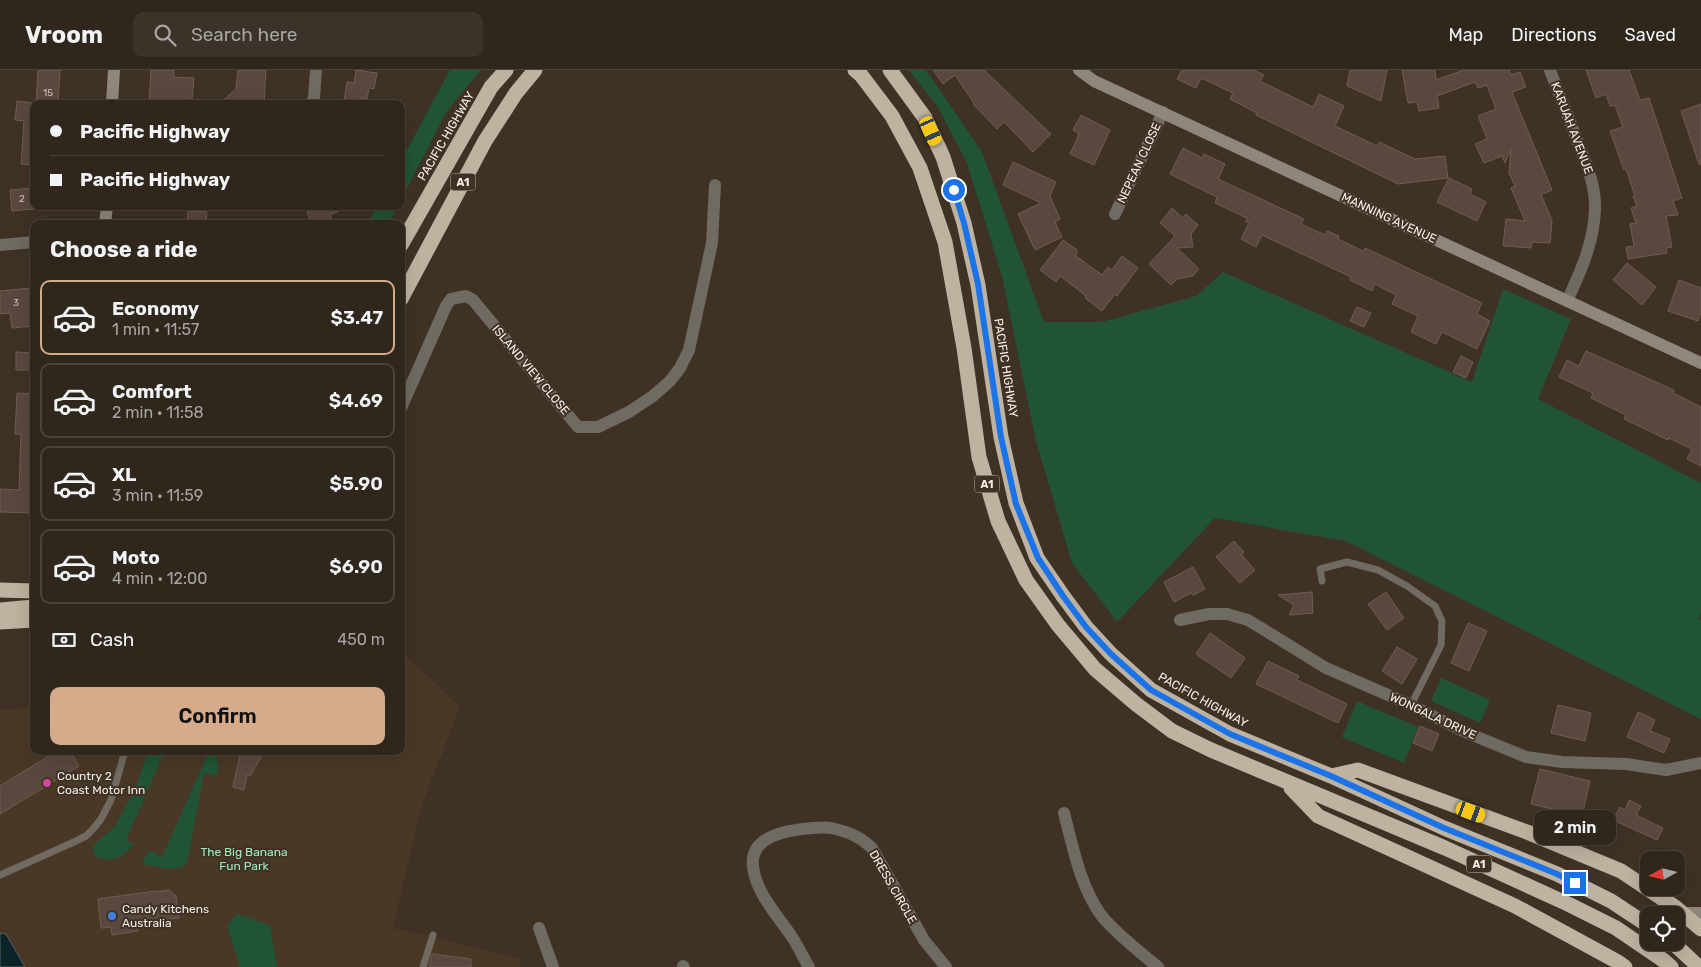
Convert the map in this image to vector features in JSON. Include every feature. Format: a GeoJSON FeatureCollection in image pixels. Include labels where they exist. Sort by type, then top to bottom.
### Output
{"type":"FeatureCollection","features":[{"type":"Feature","properties":{"kind":"highway","name":"PACIFIC HIGHWAY"},"geometry":{"type":"LineString","coordinates":[[405,238],[491,87],[506,70]]}},
{"type":"Feature","properties":{"kind":"highway","name":"A1"},"geometry":{"type":"LineString","coordinates":[[405,291],[485,141],[516,93],[534,70]]}},
{"type":"Feature","properties":{"kind":"highway","name":"A1"},"geometry":{"type":"LineString","coordinates":[[855,70],[861,75],[897,124],[920,168],[945,242],[964,348],[979,456],[998,521],[1026,580],[1058,625],[1095,669],[1136,704],[1172,730],[1211,750],[1445,848],[1568,904],[1616,928],[1667,963]]}},
{"type":"Feature","properties":{"kind":"highway","name":"PACIFIC HIGHWAY"},"geometry":{"type":"LineString","coordinates":[[890,70],[925,118],[943,157],[964,223],[978,284],[1001,437],[1016,504],[1038,558],[1086,627],[1111,654],[1151,690],[1230,734],[1331,776],[1444,828],[1557,874],[1610,901],[1640,920]]}},
{"type":"Feature","properties":{"kind":"highway"},"geometry":{"type":"LineString","coordinates":[[0,590],[30,591]]}},
{"type":"Feature","properties":{"kind":"highway"},"geometry":{"type":"LineString","coordinates":[[0,610],[30,607]]}},
{"type":"Feature","properties":{"kind":"highway"},"geometry":{"type":"LineString","coordinates":[[0,622],[30,620]]}},
{"type":"Feature","properties":{"kind":"highway"},"geometry":{"type":"LineString","coordinates":[[1331,776],[1358,770],[1527,832],[1621,871],[1673,906]]}},
{"type":"Feature","properties":{"kind":"highway"},"geometry":{"type":"LineString","coordinates":[[1287,783],[1318,816],[1515,906],[1625,967]]}},
{"type":"Feature","properties":{"kind":"highway"},"geometry":{"type":"LineString","coordinates":[[1685,915],[1701,929]]}},
{"type":"Feature","properties":{"kind":"highway"},"geometry":{"type":"LineString","coordinates":[[1682,951],[1700,967]]}},
{"type":"Feature","properties":{"kind":"street"},"geometry":{"type":"LineString","coordinates":[[112,100],[114,70]]}},
{"type":"Feature","properties":{"kind":"street"},"geometry":{"type":"LineString","coordinates":[[313,100],[316,70]]}},
{"type":"Feature","properties":{"kind":"street","name":"MANNING AVENUE"},"geometry":{"type":"LineString","coordinates":[[1079,70],[1094,81],[1701,363]]}},
{"type":"Feature","properties":{"kind":"street","name":"KARUAH AVENUE"},"geometry":{"type":"LineString","coordinates":[[1550,70],[1587,166],[1593,185],[1595,208],[1590,246],[1567,301]]}},
{"type":"Feature","properties":{"kind":"street","name":"NEPEAN CLOSE"},"geometry":{"type":"LineString","coordinates":[[1115,214],[1163,112]]}},
{"type":"Feature","properties":{"kind":"street","name":"ISLAND VIEW CLOSE"},"geometry":{"type":"LineString","coordinates":[[405,399],[446,306],[451,299],[466,296],[473,300],[578,427],[598,427],[629,412],[670,381],[689,350],[712,243],[715,185]]}},
{"type":"Feature","properties":{"kind":"street"},"geometry":{"type":"LineString","coordinates":[[0,245],[30,242]]}},
{"type":"Feature","properties":{"kind":"street","name":"WONGALA DRIVE"},"geometry":{"type":"LineString","coordinates":[[1180,620],[1209,614],[1227,614],[1248,620],[1326,668],[1411,705],[1465,732],[1526,757],[1562,762],[1626,764],[1666,770],[1701,763]]}},
{"type":"Feature","properties":{"kind":"street"},"geometry":{"type":"LineString","coordinates":[[1064,813],[1074,851],[1092,900],[1102,916],[1138,951],[1158,967]]}},
{"type":"Feature","properties":{"kind":"street","name":"DRESS CIRCLE"},"geometry":{"type":"LineString","coordinates":[[809,967],[794,940],[758,886],[752,864],[754,852],[775,833],[788,830],[829,828],[860,837],[872,848],[924,940],[946,967]]}},
{"type":"Feature","properties":{"kind":"street"},"geometry":{"type":"LineString","coordinates":[[1685,913],[1701,913]]}},
{"type":"Feature","properties":{"kind":"street"},"geometry":{"type":"LineString","coordinates":[[540,928],[553,967]]}},
{"type":"Feature","properties":{"kind":"lane"},"geometry":{"type":"LineString","coordinates":[[1322,581],[1320,568],[1347,562],[1378,570],[1407,586],[1435,606],[1442,621],[1441,645],[1411,705]]}},
{"type":"Feature","properties":{"kind":"lane"},"geometry":{"type":"LineString","coordinates":[[0,875],[86,836],[104,815],[111,800],[124,755]]}},
{"type":"Feature","properties":{"kind":"lane"},"geometry":{"type":"LineString","coordinates":[[423,967],[432,935]]}},
{"type":"Feature","properties":{"kind":"shaded area","name":"The Big Banana Fun Park"},"geometry":{"type":"Polygon","coordinates":[[[405,655],[460,707],[421,807],[393,928],[520,959],[520,967],[0,967],[0,710],[30,707],[30,755],[405,755],[405,655]]]}},
{"type":"Feature","properties":{"kind":"green space"},"geometry":{"type":"Polygon","coordinates":[[[450,70],[481,70],[447,111],[405,192],[405,154],[450,70]]]}},
{"type":"Feature","properties":{"kind":"green space"},"geometry":{"type":"Polygon","coordinates":[[[909,70],[926,70],[982,152],[1044,322],[1102,322],[1196,296],[1223,272],[1472,382],[1503,289],[1571,319],[1538,399],[1701,483],[1701,612],[1699,619],[1701,620],[1701,719],[1346,541],[1215,518],[1117,622],[1072,563],[1036,441],[1002,276],[967,163],[938,107],[909,70]]]}},
{"type":"Feature","properties":{"kind":"green space"},"geometry":{"type":"Polygon","coordinates":[[[375,210],[396,210],[390,220],[369,220],[375,210]]]}},
{"type":"Feature","properties":{"kind":"green space"},"geometry":{"type":"Polygon","coordinates":[[[1441,678],[1490,700],[1480,723],[1431,701],[1441,678]]]}},
{"type":"Feature","properties":{"kind":"green space"},"geometry":{"type":"Polygon","coordinates":[[[1357,701],[1418,727],[1404,763],[1342,737],[1357,701]]]}},
{"type":"Feature","properties":{"kind":"green space"},"geometry":{"type":"Polygon","coordinates":[[[147,755],[163,755],[126,840],[134,844],[126,853],[112,860],[101,859],[95,856],[93,851],[94,845],[115,826],[136,788],[147,755]]]}},
{"type":"Feature","properties":{"kind":"green space"},"geometry":{"type":"Polygon","coordinates":[[[205,755],[215,755],[218,765],[217,775],[204,773],[187,863],[172,869],[142,864],[147,853],[150,851],[162,857],[207,756],[205,755]]]}},
{"type":"Feature","properties":{"kind":"green space"},"geometry":{"type":"Polygon","coordinates":[[[237,914],[270,925],[277,967],[240,967],[227,926],[237,914]]]}},
{"type":"Feature","properties":{"kind":"water"},"geometry":{"type":"Polygon","coordinates":[[[0,933],[6,934],[25,967],[0,967],[0,933]]]}},
{"type":"Feature","properties":{"kind":"building"},"geometry":{"type":"Polygon","coordinates":[[[38,70],[60,70],[58,100],[36,100],[38,70]]]}},
{"type":"Feature","properties":{"kind":"building"},"geometry":{"type":"Polygon","coordinates":[[[151,70],[174,70],[174,77],[194,78],[192,100],[149,100],[151,70]]]}},
{"type":"Feature","properties":{"kind":"building"},"geometry":{"type":"Polygon","coordinates":[[[238,70],[266,70],[264,100],[224,100],[236,89],[238,70]]]}},
{"type":"Feature","properties":{"kind":"building"},"geometry":{"type":"Polygon","coordinates":[[[356,70],[377,73],[374,89],[369,88],[367,99],[344,100],[347,82],[354,83],[356,70]]]}},
{"type":"Feature","properties":{"kind":"building"},"geometry":{"type":"Polygon","coordinates":[[[933,70],[984,70],[1051,134],[1033,152],[1004,122],[997,129],[973,104],[955,75],[943,84],[933,70]]]}},
{"type":"Feature","properties":{"kind":"building"},"geometry":{"type":"Polygon","coordinates":[[[1182,70],[1254,70],[1264,75],[1260,81],[1313,107],[1319,94],[1344,106],[1335,126],[1377,146],[1379,142],[1415,159],[1445,156],[1448,178],[1398,184],[1256,115],[1257,113],[1230,99],[1233,93],[1201,78],[1196,88],[1177,79],[1182,70]]]}},
{"type":"Feature","properties":{"kind":"building"},"geometry":{"type":"Polygon","coordinates":[[[1350,70],[1387,70],[1381,101],[1347,86],[1350,70]]]}},
{"type":"Feature","properties":{"kind":"building"},"geometry":{"type":"Polygon","coordinates":[[[1402,70],[1435,70],[1436,80],[1464,70],[1509,70],[1511,75],[1520,72],[1526,87],[1512,92],[1552,190],[1541,195],[1552,220],[1550,243],[1532,242],[1531,248],[1503,246],[1506,219],[1525,221],[1511,188],[1515,186],[1509,173],[1511,149],[1505,163],[1502,156],[1484,163],[1475,144],[1487,139],[1478,116],[1496,109],[1487,85],[1478,88],[1475,82],[1437,96],[1439,108],[1419,111],[1417,102],[1408,103],[1402,70]]]}},
{"type":"Feature","properties":{"kind":"building"},"geometry":{"type":"Polygon","coordinates":[[[1586,70],[1629,70],[1640,100],[1649,98],[1682,198],[1673,201],[1678,215],[1666,216],[1672,247],[1666,248],[1667,253],[1628,259],[1626,247],[1634,246],[1630,224],[1636,223],[1631,208],[1637,206],[1626,169],[1624,170],[1610,131],[1623,127],[1615,105],[1610,106],[1606,94],[1596,98],[1586,70]]]}},
{"type":"Feature","properties":{"kind":"building"},"geometry":{"type":"Polygon","coordinates":[[[17,101],[30,103],[30,165],[21,164],[24,121],[15,120],[17,101]]]}},
{"type":"Feature","properties":{"kind":"building"},"geometry":{"type":"Polygon","coordinates":[[[1701,104],[1701,164],[1699,164],[1681,111],[1701,104]]]}},
{"type":"Feature","properties":{"kind":"building"},"geometry":{"type":"Polygon","coordinates":[[[1081,115],[1110,130],[1094,165],[1070,154],[1079,134],[1073,130],[1081,115]]]}},
{"type":"Feature","properties":{"kind":"building"},"geometry":{"type":"Polygon","coordinates":[[[1183,148],[1202,158],[1204,154],[1225,164],[1218,179],[1304,219],[1301,224],[1325,235],[1327,231],[1339,236],[1338,239],[1363,251],[1365,248],[1482,303],[1477,314],[1490,321],[1477,349],[1442,332],[1436,344],[1411,332],[1418,316],[1392,304],[1396,295],[1375,284],[1372,291],[1350,280],[1351,277],[1262,235],[1256,247],[1241,239],[1249,223],[1246,222],[1247,218],[1215,203],[1217,197],[1170,174],[1183,148]]]}},
{"type":"Feature","properties":{"kind":"building"},"geometry":{"type":"Polygon","coordinates":[[[1013,162],[1056,182],[1050,196],[1060,219],[1055,222],[1062,237],[1035,250],[1018,214],[1041,203],[1003,185],[1013,162]]]}},
{"type":"Feature","properties":{"kind":"building"},"geometry":{"type":"Polygon","coordinates":[[[1449,178],[1472,189],[1470,194],[1486,202],[1477,221],[1437,202],[1449,178]]]}},
{"type":"Feature","properties":{"kind":"building"},"geometry":{"type":"Polygon","coordinates":[[[30,188],[30,209],[12,211],[10,190],[30,188]]]}},
{"type":"Feature","properties":{"kind":"building"},"geometry":{"type":"Polygon","coordinates":[[[1172,208],[1183,218],[1186,214],[1198,225],[1191,234],[1193,247],[1177,248],[1199,269],[1193,276],[1177,279],[1171,285],[1149,264],[1175,236],[1160,223],[1172,208]]]}},
{"type":"Feature","properties":{"kind":"building"},"geometry":{"type":"Polygon","coordinates":[[[310,210],[341,210],[330,215],[332,220],[310,220],[307,212],[310,210]]]}},
{"type":"Feature","properties":{"kind":"building"},"geometry":{"type":"Polygon","coordinates":[[[188,211],[207,212],[206,220],[187,220],[188,211]]]}},
{"type":"Feature","properties":{"kind":"building"},"geometry":{"type":"Polygon","coordinates":[[[1063,240],[1077,250],[1076,256],[1102,275],[1108,267],[1112,270],[1122,256],[1138,268],[1117,296],[1115,294],[1102,311],[1060,276],[1056,282],[1040,270],[1063,240]]]}},
{"type":"Feature","properties":{"kind":"building"},"geometry":{"type":"Polygon","coordinates":[[[1627,263],[1656,287],[1642,305],[1613,280],[1627,263]]]}},
{"type":"Feature","properties":{"kind":"building"},"geometry":{"type":"Polygon","coordinates":[[[1679,280],[1701,288],[1701,312],[1698,321],[1668,311],[1679,280]]]}},
{"type":"Feature","properties":{"kind":"building"},"geometry":{"type":"Polygon","coordinates":[[[30,288],[30,326],[12,328],[10,313],[0,314],[0,291],[30,288]]]}},
{"type":"Feature","properties":{"kind":"building"},"geometry":{"type":"Polygon","coordinates":[[[1357,307],[1371,313],[1364,327],[1350,321],[1357,307]]]}},
{"type":"Feature","properties":{"kind":"building"},"geometry":{"type":"Polygon","coordinates":[[[1586,351],[1674,390],[1673,393],[1701,407],[1701,466],[1687,459],[1692,449],[1624,419],[1626,415],[1591,398],[1593,393],[1559,377],[1567,360],[1579,366],[1586,351]]]}},
{"type":"Feature","properties":{"kind":"building"},"geometry":{"type":"Polygon","coordinates":[[[16,352],[30,353],[30,370],[16,370],[16,352]]]}},
{"type":"Feature","properties":{"kind":"building"},"geometry":{"type":"Polygon","coordinates":[[[1461,356],[1473,362],[1466,378],[1453,372],[1461,356]]]}},
{"type":"Feature","properties":{"kind":"building"},"geometry":{"type":"Polygon","coordinates":[[[17,393],[30,394],[30,513],[0,512],[0,489],[19,490],[21,434],[15,434],[17,393]]]}},
{"type":"Feature","properties":{"kind":"building"},"geometry":{"type":"Polygon","coordinates":[[[1234,541],[1244,552],[1241,554],[1255,570],[1240,583],[1216,557],[1234,541]]]}},
{"type":"Feature","properties":{"kind":"building"},"geometry":{"type":"Polygon","coordinates":[[[1193,567],[1205,589],[1193,595],[1191,593],[1174,602],[1164,582],[1193,567]]]}},
{"type":"Feature","properties":{"kind":"building"},"geometry":{"type":"Polygon","coordinates":[[[1312,592],[1313,613],[1289,615],[1294,605],[1278,595],[1312,592]]]}},
{"type":"Feature","properties":{"kind":"building"},"geometry":{"type":"Polygon","coordinates":[[[1386,592],[1404,618],[1387,630],[1368,604],[1386,592]]]}},
{"type":"Feature","properties":{"kind":"building"},"geometry":{"type":"Polygon","coordinates":[[[1468,623],[1487,631],[1469,671],[1451,663],[1468,623]]]}},
{"type":"Feature","properties":{"kind":"building"},"geometry":{"type":"Polygon","coordinates":[[[1210,633],[1245,658],[1231,678],[1196,654],[1210,633]]]}},
{"type":"Feature","properties":{"kind":"building"},"geometry":{"type":"Polygon","coordinates":[[[1397,647],[1417,659],[1402,684],[1382,671],[1397,647]]]}},
{"type":"Feature","properties":{"kind":"building"},"geometry":{"type":"Polygon","coordinates":[[[1268,661],[1299,676],[1297,680],[1347,704],[1338,723],[1256,684],[1268,661]]]}},
{"type":"Feature","properties":{"kind":"building"},"geometry":{"type":"Polygon","coordinates":[[[1558,705],[1591,713],[1585,741],[1551,733],[1558,705]]]}},
{"type":"Feature","properties":{"kind":"building"},"geometry":{"type":"Polygon","coordinates":[[[1638,712],[1655,720],[1650,731],[1670,739],[1664,753],[1627,737],[1638,712]]]}},
{"type":"Feature","properties":{"kind":"building"},"geometry":{"type":"Polygon","coordinates":[[[1420,726],[1439,734],[1432,751],[1413,743],[1420,726]]]}},
{"type":"Feature","properties":{"kind":"building"},"geometry":{"type":"Polygon","coordinates":[[[50,755],[72,755],[79,766],[0,814],[0,786],[50,755]]]}},
{"type":"Feature","properties":{"kind":"building"},"geometry":{"type":"Polygon","coordinates":[[[240,755],[263,755],[250,776],[247,775],[244,790],[233,787],[240,755]]]}},
{"type":"Feature","properties":{"kind":"building"},"geometry":{"type":"Polygon","coordinates":[[[1540,769],[1590,781],[1582,816],[1531,804],[1540,769]]]}},
{"type":"Feature","properties":{"kind":"building"},"geometry":{"type":"Polygon","coordinates":[[[1629,800],[1641,806],[1636,815],[1663,828],[1657,840],[1613,820],[1620,807],[1625,810],[1629,800]]]}},
{"type":"Feature","properties":{"kind":"building"},"geometry":{"type":"Polygon","coordinates":[[[169,890],[176,896],[179,918],[137,924],[138,931],[112,935],[111,927],[101,928],[98,899],[169,890]]]}},
{"type":"Feature","properties":{"kind":"building"},"geometry":{"type":"Polygon","coordinates":[[[432,954],[471,959],[471,967],[429,967],[432,954]]]}},
{"type":"Feature","properties":{"kind":"place","name":"Country 2 Coast Motor Inn"},"geometry":{"type":"Point","coordinates":[47,783]}},
{"type":"Feature","properties":{"kind":"place","name":"Candy Kitchens Australia"},"geometry":{"type":"Point","coordinates":[112,916]}},
{"type":"Feature","properties":{"kind":"route"},"geometry":{"type":"LineString","coordinates":[[954,190],[964,223],[978,284],[1001,437],[1016,504],[1038,558],[1086,627],[1111,654],[1151,690],[1230,734],[1575,883]]}}]}
